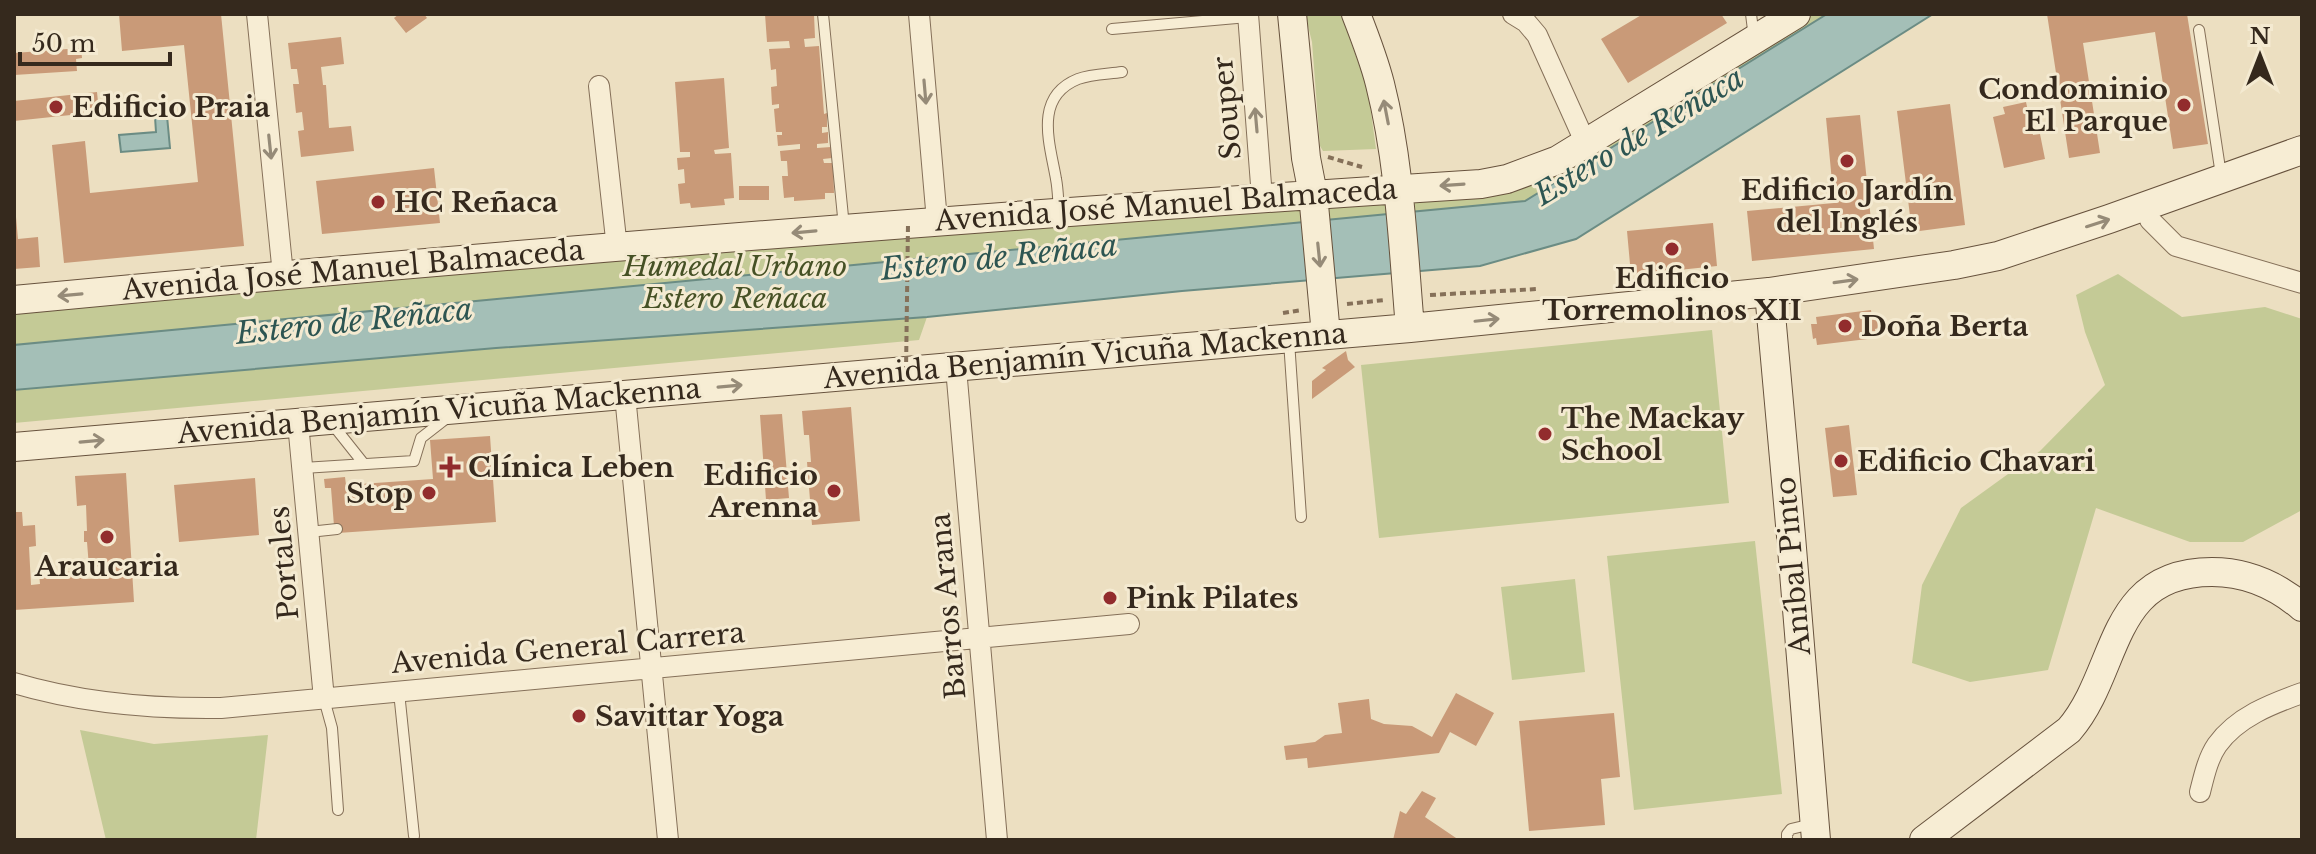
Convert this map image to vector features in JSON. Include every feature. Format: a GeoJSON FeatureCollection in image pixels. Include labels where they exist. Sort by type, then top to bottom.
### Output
{"type":"FeatureCollection","features":[{"type":"Feature","properties":{"kind":"main road"},"geometry":{"type":"LineString","coordinates":[[1292,14],[1326,335]]}},
{"type":"Feature","properties":{"kind":"main road"},"geometry":{"type":"LineString","coordinates":[[1356,14],[1380,82],[1388,124],[1410,328]]}},
{"type":"Feature","properties":{"kind":"main road","name":"Avenida José Manuel Balmaceda"},"geometry":{"type":"LineString","coordinates":[[14,300],[937,221],[1262,198],[1314,204],[1398,198],[1507,179],[1558,160],[1586,144],[1753,27],[1790,16]]}},
{"type":"Feature","properties":{"kind":"main road","name":"Avenida Benjamín Vicuña Mackenna"},"geometry":{"type":"LineString","coordinates":[[14,447],[956,368],[1285,326],[1326,335],[1769,292],[1998,256],[2302,150]]}},
{"type":"Feature","properties":{"kind":"main road","name":"Aníbal Pinto"},"geometry":{"type":"LineString","coordinates":[[1769,292],[1815,832]]}},
{"type":"Feature","properties":{"kind":"main road"},"geometry":{"type":"LineString","coordinates":[[1924,840],[2069,730],[2093,696],[2118,631],[2130,610],[2158,586],[2194,573],[2233,573],[2263,582],[2302,607]]}},
{"type":"Feature","properties":{"kind":"street"},"geometry":{"type":"LineString","coordinates":[[257,14],[283,275]]}},
{"type":"Feature","properties":{"kind":"street"},"geometry":{"type":"LineString","coordinates":[[919,14],[937,221]]}},
{"type":"Feature","properties":{"kind":"street"},"geometry":{"type":"LineString","coordinates":[[1513,14],[1526,22],[1537,35],[1586,144]]}},
{"type":"Feature","properties":{"kind":"street","name":"Souper"},"geometry":{"type":"LineString","coordinates":[[1248,15],[1262,198]]}},
{"type":"Feature","properties":{"kind":"street"},"geometry":{"type":"LineString","coordinates":[[599,86],[617,248]]}},
{"type":"Feature","properties":{"kind":"street"},"geometry":{"type":"LineString","coordinates":[[2146,205],[2150,220],[2176,246],[2302,283]]}},
{"type":"Feature","properties":{"kind":"street","name":"Barros Arana"},"geometry":{"type":"LineString","coordinates":[[956,368],[997,840]]}},
{"type":"Feature","properties":{"kind":"street"},"geometry":{"type":"LineString","coordinates":[[625,395],[668,840]]}},
{"type":"Feature","properties":{"kind":"street","name":"Portales"},"geometry":{"type":"LineString","coordinates":[[298,423],[324,699]]}},
{"type":"Feature","properties":{"kind":"street","name":"Avenida General Carrera"},"geometry":{"type":"LineString","coordinates":[[14,683],[65,696],[154,707],[221,708],[1129,624]]}},
{"type":"Feature","properties":{"kind":"street"},"geometry":{"type":"LineString","coordinates":[[2200,792],[2216,746],[2234,726],[2255,712],[2302,693]]}},
{"type":"Feature","properties":{"kind":"lane"},"geometry":{"type":"LineString","coordinates":[[823,14],[844,229]]}},
{"type":"Feature","properties":{"kind":"lane"},"geometry":{"type":"LineString","coordinates":[[1112,29],[1248,15]]}},
{"type":"Feature","properties":{"kind":"lane"},"geometry":{"type":"LineString","coordinates":[[2199,30],[2222,179]]}},
{"type":"Feature","properties":{"kind":"lane"},"geometry":{"type":"LineString","coordinates":[[1060,212],[1047,134],[1049,110],[1054,99],[1070,83],[1081,78],[1122,72]]}},
{"type":"Feature","properties":{"kind":"lane"},"geometry":{"type":"LineString","coordinates":[[1285,326],[1301,517]]}},
{"type":"Feature","properties":{"kind":"lane"},"geometry":{"type":"LineString","coordinates":[[303,468],[414,461],[421,438],[458,409]]}},
{"type":"Feature","properties":{"kind":"lane"},"geometry":{"type":"LineString","coordinates":[[330,420],[364,464]]}},
{"type":"Feature","properties":{"kind":"lane"},"geometry":{"type":"LineString","coordinates":[[309,532],[337,529]]}},
{"type":"Feature","properties":{"kind":"lane"},"geometry":{"type":"LineString","coordinates":[[399,692],[414,836]]}},
{"type":"Feature","properties":{"kind":"lane"},"geometry":{"type":"LineString","coordinates":[[324,699],[332,728],[338,810]]}},
{"type":"Feature","properties":{"kind":"lane"},"geometry":{"type":"LineString","coordinates":[[1787,840],[1791,829],[1815,832]]}},
{"type":"Feature","properties":{"kind":"path"},"geometry":{"type":"LineString","coordinates":[[906,372],[908,224]]}},
{"type":"Feature","properties":{"kind":"path"},"geometry":{"type":"LineString","coordinates":[[1285,326],[1323,302],[1407,292],[1543,290]]}},
{"type":"Feature","properties":{"kind":"green space"},"geometry":{"type":"Polygon","coordinates":[[[1305,14],[1341,14],[1368,90],[1376,149],[1323,151],[1320,146],[1312,42],[1305,14]]]}},
{"type":"Feature","properties":{"kind":"green space","name":"Humedal Urbano Estero Reñaca"},"geometry":{"type":"Polygon","coordinates":[[[1793,14],[1907,14],[1603,213],[895,319],[927,317],[919,340],[14,423],[14,307],[1533,173],[1793,14]]]}},
{"type":"Feature","properties":{"kind":"green space"},"geometry":{"type":"Polygon","coordinates":[[[2118,274],[2182,317],[2265,307],[2302,319],[2302,510],[2243,542],[2190,542],[2096,508],[2048,670],[1970,682],[1912,663],[1922,585],[1961,508],[2040,451],[2105,385],[2085,332],[2076,295],[2118,274]]]}},
{"type":"Feature","properties":{"kind":"green space","name":"The Mackay School"},"geometry":{"type":"Polygon","coordinates":[[[1712,330],[1729,503],[1379,538],[1361,365],[1712,330]]]}},
{"type":"Feature","properties":{"kind":"green space","name":"The Mackay School"},"geometry":{"type":"Polygon","coordinates":[[[1755,541],[1782,794],[1634,810],[1607,556],[1755,541]]]}},
{"type":"Feature","properties":{"kind":"green space"},"geometry":{"type":"Polygon","coordinates":[[[1575,579],[1585,672],[1512,680],[1501,587],[1575,579]]]}},
{"type":"Feature","properties":{"kind":"green space"},"geometry":{"type":"Polygon","coordinates":[[[80,730],[154,744],[268,735],[256,840],[106,840],[80,730]]]}},
{"type":"Feature","properties":{"kind":"water","name":"Humedal Urbano Estero Reñaca"},"geometry":{"type":"Polygon","coordinates":[[[1827,14],[1933,14],[1576,239],[1480,266],[1182,291],[927,317],[496,348],[14,390],[14,345],[1525,201],[1827,14]]]}},
{"type":"Feature","properties":{"kind":"water"},"geometry":{"type":"Polygon","coordinates":[[[167,116],[170,148],[121,152],[119,135],[156,132],[155,117],[167,116]]]}},
{"type":"Feature","properties":{"kind":"building"},"geometry":{"type":"Polygon","coordinates":[[[119,14],[221,14],[244,246],[64,263],[52,145],[85,141],[90,193],[198,182],[184,45],[122,51],[119,14]]]}},
{"type":"Feature","properties":{"kind":"building"},"geometry":{"type":"Polygon","coordinates":[[[399,14],[424,14],[427,18],[406,33],[394,18],[399,14]]]}},
{"type":"Feature","properties":{"kind":"building"},"geometry":{"type":"Polygon","coordinates":[[[765,14],[814,14],[815,38],[804,39],[805,47],[819,46],[824,114],[827,113],[827,127],[822,127],[822,133],[828,132],[828,143],[817,144],[817,148],[831,147],[832,158],[823,159],[824,163],[833,163],[834,193],[825,193],[825,199],[794,201],[794,197],[784,198],[782,176],[788,176],[787,161],[781,161],[780,151],[800,149],[800,144],[778,146],[777,135],[782,135],[782,132],[776,132],[774,109],[779,108],[779,104],[772,105],[771,87],[777,86],[776,69],[771,70],[769,49],[790,48],[789,41],[767,42],[765,14]]]}},
{"type":"Feature","properties":{"kind":"building"},"geometry":{"type":"Polygon","coordinates":[[[1643,14],[1721,14],[1727,23],[1628,83],[1601,39],[1643,14]]]}},
{"type":"Feature","properties":{"kind":"building","name":"Condominio El Parque"},"geometry":{"type":"Polygon","coordinates":[[[2047,14],[2187,14],[2208,144],[2173,149],[2155,32],[2083,43],[2100,153],[2069,158],[2047,14]]]}},
{"type":"Feature","properties":{"kind":"building"},"geometry":{"type":"Polygon","coordinates":[[[341,37],[344,64],[321,67],[323,85],[326,85],[329,128],[351,126],[354,151],[301,157],[298,131],[304,130],[302,112],[296,113],[293,84],[299,84],[297,69],[291,69],[288,43],[341,37]]]}},
{"type":"Feature","properties":{"kind":"building"},"geometry":{"type":"Polygon","coordinates":[[[81,48],[82,58],[76,59],[77,71],[14,75],[14,53],[81,48]]]}},
{"type":"Feature","properties":{"kind":"building"},"geometry":{"type":"Polygon","coordinates":[[[724,78],[729,148],[714,150],[715,154],[731,153],[734,198],[724,199],[725,205],[691,208],[690,203],[680,204],[678,184],[685,183],[684,169],[678,170],[677,158],[690,157],[690,152],[680,152],[675,82],[724,78]]]}},
{"type":"Feature","properties":{"kind":"building","name":"Edificio Praia"},"geometry":{"type":"Polygon","coordinates":[[[97,92],[99,112],[14,121],[14,101],[97,92]]]}},
{"type":"Feature","properties":{"kind":"building"},"geometry":{"type":"Polygon","coordinates":[[[2026,102],[2033,135],[2040,134],[2045,159],[2004,168],[1993,117],[2005,114],[2003,107],[2026,102]]]}},
{"type":"Feature","properties":{"kind":"building"},"geometry":{"type":"Polygon","coordinates":[[[1950,104],[1965,225],[1912,232],[1897,111],[1950,104]]]}},
{"type":"Feature","properties":{"kind":"building","name":"Edificio Jardín del Inglés"},"geometry":{"type":"Polygon","coordinates":[[[1860,115],[1874,249],[1752,261],[1747,211],[1834,203],[1826,118],[1860,115]]]}},
{"type":"Feature","properties":{"kind":"building","name":"HC Reñaca"},"geometry":{"type":"Polygon","coordinates":[[[434,168],[440,223],[322,234],[316,181],[434,168]]]}},
{"type":"Feature","properties":{"kind":"building"},"geometry":{"type":"Polygon","coordinates":[[[739,186],[769,186],[769,200],[739,200],[739,186]]]}},
{"type":"Feature","properties":{"kind":"building"},"geometry":{"type":"Polygon","coordinates":[[[14,217],[18,239],[38,237],[40,267],[14,269],[14,217]]]}},
{"type":"Feature","properties":{"kind":"building","name":"Edificio Torremolinos XII"},"geometry":{"type":"Polygon","coordinates":[[[1713,223],[1717,266],[1631,275],[1627,231],[1713,223]]]}},
{"type":"Feature","properties":{"kind":"building","name":"Doña Berta"},"geometry":{"type":"Polygon","coordinates":[[[1871,310],[1872,318],[1878,318],[1876,338],[1817,345],[1816,338],[1813,339],[1811,324],[1817,324],[1816,317],[1871,310]]]}},
{"type":"Feature","properties":{"kind":"building"},"geometry":{"type":"Polygon","coordinates":[[[1346,351],[1348,360],[1355,367],[1312,399],[1312,381],[1326,370],[1322,368],[1346,351]]]}},
{"type":"Feature","properties":{"kind":"building","name":"Edificio Arenna"},"geometry":{"type":"Polygon","coordinates":[[[851,407],[860,521],[812,525],[807,462],[811,462],[809,435],[804,435],[802,411],[851,407]]]}},
{"type":"Feature","properties":{"kind":"building"},"geometry":{"type":"Polygon","coordinates":[[[782,414],[789,498],[766,500],[760,415],[782,414]]]}},
{"type":"Feature","properties":{"kind":"building","name":"Edificio Chavari"},"geometry":{"type":"Polygon","coordinates":[[[1849,425],[1857,495],[1833,497],[1825,428],[1849,425]]]}},
{"type":"Feature","properties":{"kind":"building"},"geometry":{"type":"Polygon","coordinates":[[[490,436],[496,522],[338,533],[334,526],[331,488],[325,488],[324,479],[345,477],[346,485],[433,479],[430,440],[490,436]]]}},
{"type":"Feature","properties":{"kind":"building","name":"Araucaria"},"geometry":{"type":"Polygon","coordinates":[[[126,473],[134,602],[14,610],[14,512],[22,512],[23,526],[35,525],[36,546],[29,547],[31,585],[40,584],[39,573],[85,571],[85,579],[109,578],[108,566],[89,567],[87,542],[84,542],[84,531],[87,531],[86,505],[77,506],[75,476],[126,473]]]}},
{"type":"Feature","properties":{"kind":"building"},"geometry":{"type":"Polygon","coordinates":[[[255,478],[259,535],[179,542],[174,485],[255,478]]]}},
{"type":"Feature","properties":{"kind":"building"},"geometry":{"type":"Polygon","coordinates":[[[1456,693],[1494,713],[1476,746],[1450,732],[1439,753],[1308,768],[1307,758],[1286,760],[1284,746],[1315,742],[1325,735],[1342,733],[1338,703],[1369,699],[1371,719],[1384,724],[1412,726],[1432,737],[1456,693]]]}},
{"type":"Feature","properties":{"kind":"building"},"geometry":{"type":"Polygon","coordinates":[[[1614,713],[1620,777],[1601,779],[1605,825],[1529,831],[1519,721],[1614,713]]]}},
{"type":"Feature","properties":{"kind":"building"},"geometry":{"type":"Polygon","coordinates":[[[1422,791],[1436,798],[1425,817],[1459,840],[1393,840],[1400,811],[1406,814],[1422,791]]]}},
{"type":"Feature","properties":{"kind":"place","name":"Condominio El Parque"},"geometry":{"type":"Point","coordinates":[2184,105]}},
{"type":"Feature","properties":{"kind":"place","name":"Edificio Praia"},"geometry":{"type":"Point","coordinates":[56,107]}},
{"type":"Feature","properties":{"kind":"place","name":"Edificio Jardín del Inglés"},"geometry":{"type":"Point","coordinates":[1847,161]}},
{"type":"Feature","properties":{"kind":"place","name":"HC Reñaca"},"geometry":{"type":"Point","coordinates":[378,202]}},
{"type":"Feature","properties":{"kind":"place","name":"Edificio Torremolinos XII"},"geometry":{"type":"Point","coordinates":[1672,249]}},
{"type":"Feature","properties":{"kind":"place","name":"Doña Berta"},"geometry":{"type":"Point","coordinates":[1845,326]}},
{"type":"Feature","properties":{"kind":"place","name":"The Mackay School"},"geometry":{"type":"Point","coordinates":[1545,434]}},
{"type":"Feature","properties":{"kind":"place","name":"Edificio Chavari"},"geometry":{"type":"Point","coordinates":[1841,461]}},
{"type":"Feature","properties":{"kind":"place","name":"Clínica Leben"},"geometry":{"type":"Point","coordinates":[450,467]}},
{"type":"Feature","properties":{"kind":"place","name":"Edificio Arenna"},"geometry":{"type":"Point","coordinates":[834,491]}},
{"type":"Feature","properties":{"kind":"place","name":"Stop"},"geometry":{"type":"Point","coordinates":[429,493]}},
{"type":"Feature","properties":{"kind":"place","name":"Araucaria"},"geometry":{"type":"Point","coordinates":[107,537]}},
{"type":"Feature","properties":{"kind":"place","name":"Pink Pilates"},"geometry":{"type":"Point","coordinates":[1110,598]}},
{"type":"Feature","properties":{"kind":"place","name":"Savittar Yoga"},"geometry":{"type":"Point","coordinates":[579,716]}},
{"type":"Feature","properties":{"kind":"water label","name":"Estero de Reñaca"},"geometry":{"type":"Point","coordinates":[1639,136]}},
{"type":"Feature","properties":{"kind":"water label","name":"Estero de Reñaca"},"geometry":{"type":"Point","coordinates":[999,257]}},
{"type":"Feature","properties":{"kind":"water label","name":"Estero de Reñaca"},"geometry":{"type":"Point","coordinates":[354,321]}}]}
